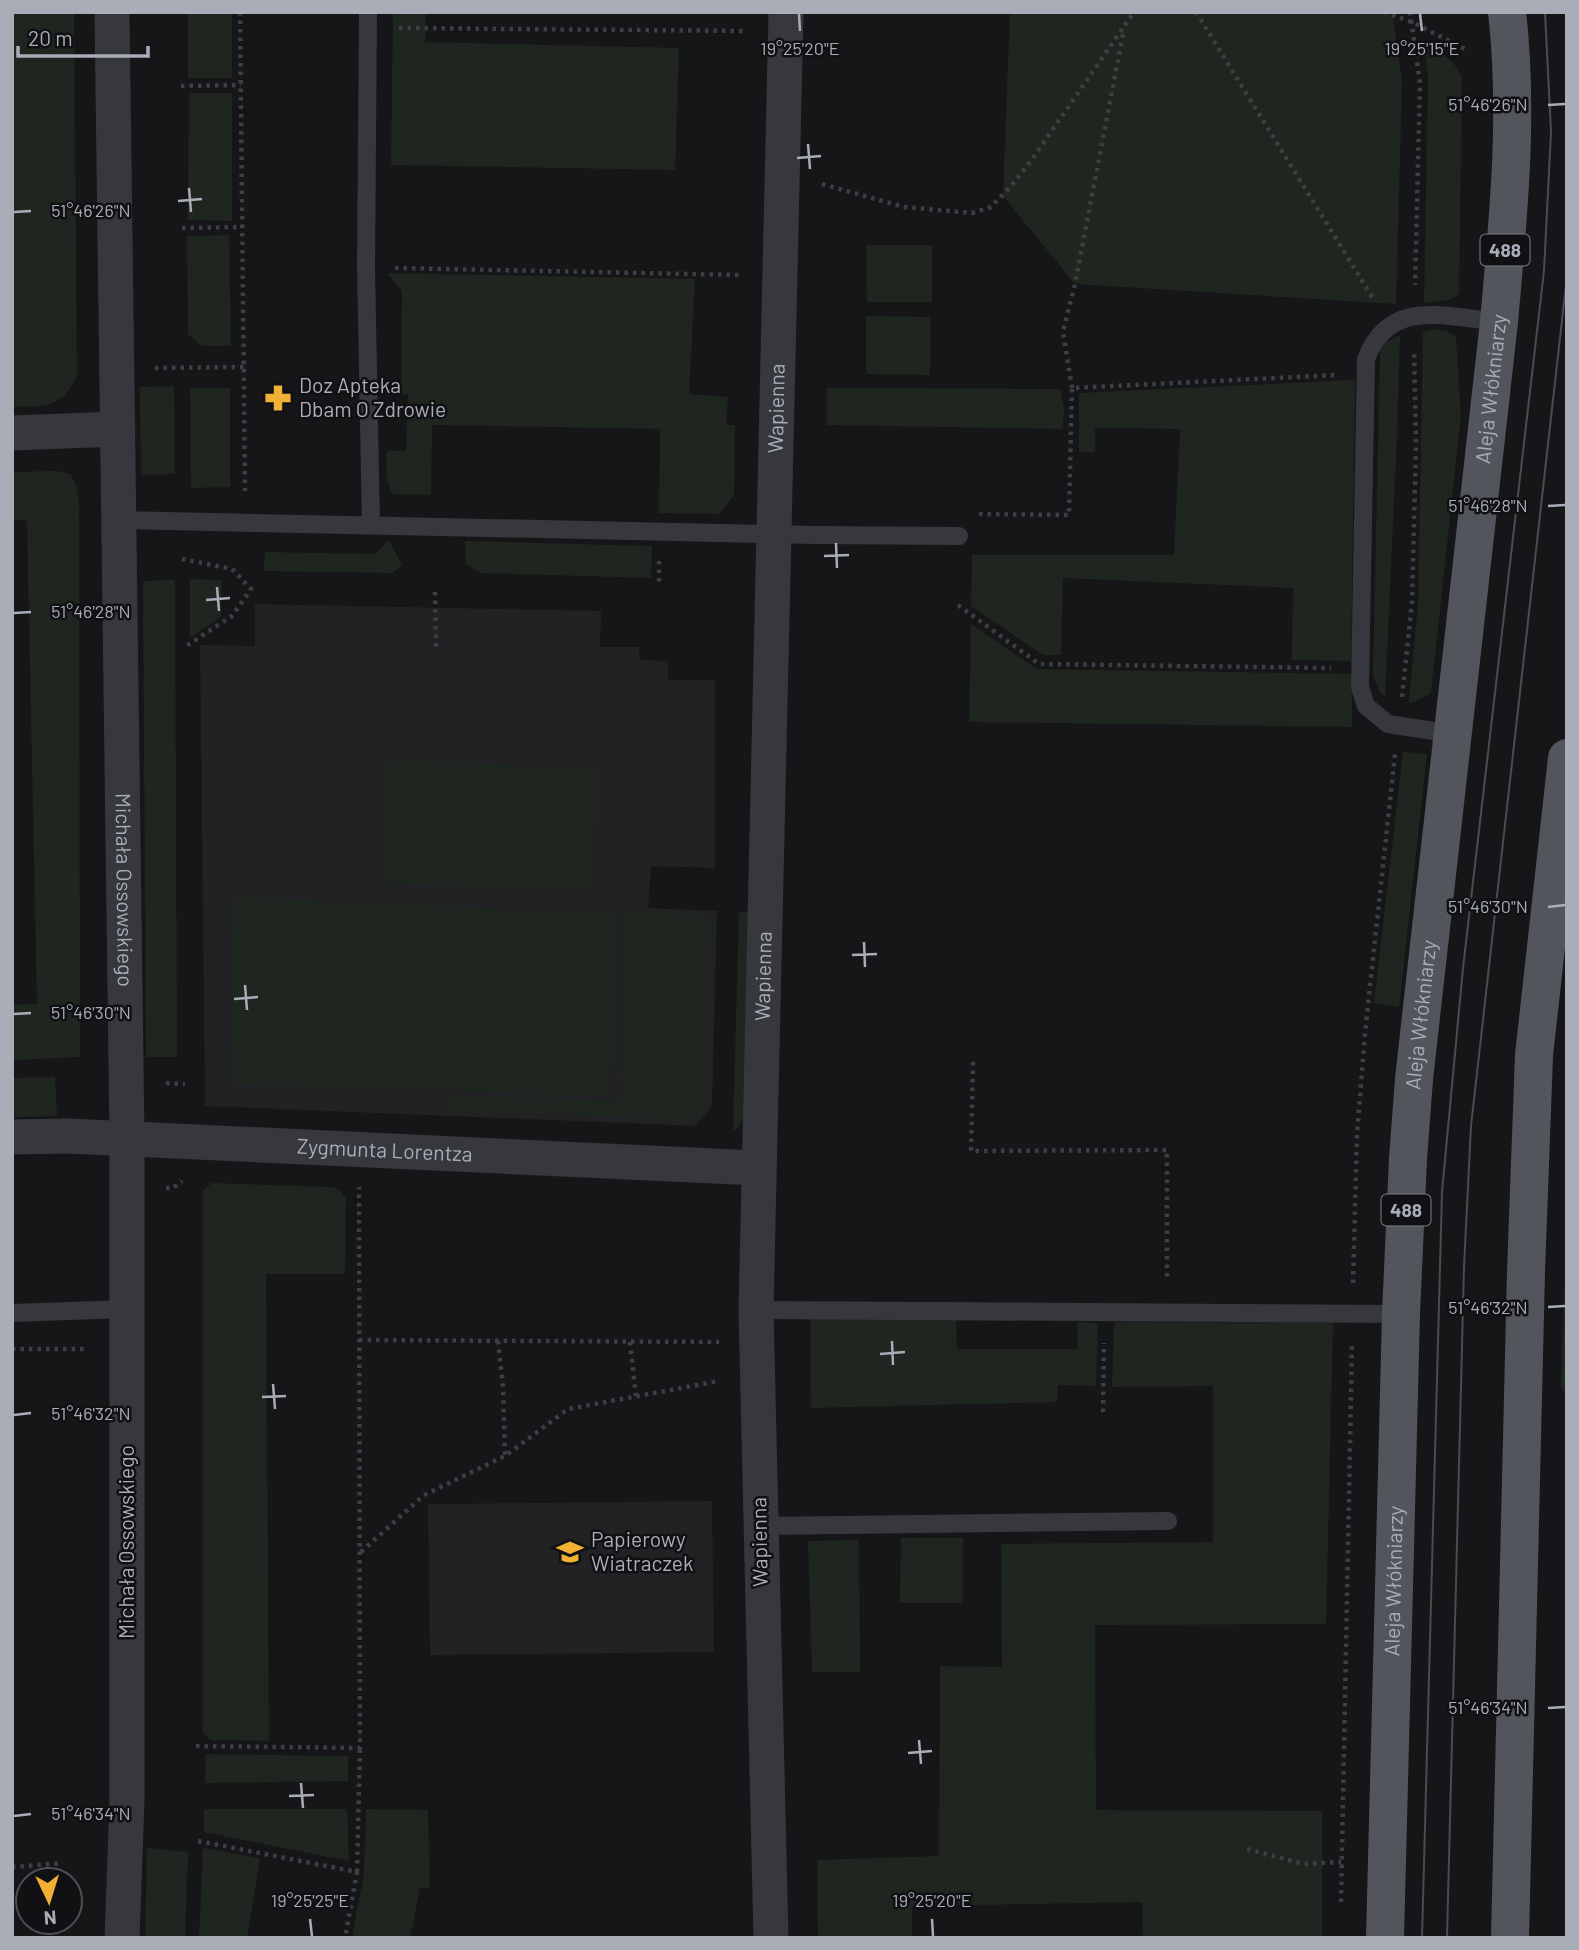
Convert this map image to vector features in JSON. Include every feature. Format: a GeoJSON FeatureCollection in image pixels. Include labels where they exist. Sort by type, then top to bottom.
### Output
{"type":"FeatureCollection","features":[{"type":"Feature","properties":{"kind":"main road","name":"Aleja Włókniarzy"},"geometry":{"type":"LineString","coordinates":[[1385,1938],[1401,1314],[1408,1159],[1414,1079],[1510,204],[1513,75],[1507,12]]}},
{"type":"Feature","properties":{"kind":"main road"},"geometry":{"type":"LineString","coordinates":[[1510,1938],[1533,1080],[1567,758]]}},
{"type":"Feature","properties":{"kind":"street","name":"Michała Ossowskiego"},"geometry":{"type":"LineString","coordinates":[[112,12],[127,1139],[127,1801],[122,1938]]}},
{"type":"Feature","properties":{"kind":"street","name":"Wapienna"},"geometry":{"type":"LineString","coordinates":[[771,1938],[756,1310],[786,12]]}},
{"type":"Feature","properties":{"kind":"street"},"geometry":{"type":"LineString","coordinates":[[12,433],[118,429]]}},
{"type":"Feature","properties":{"kind":"street","name":"Zygmunta Lorentza"},"geometry":{"type":"LineString","coordinates":[[12,1137],[68,1136],[758,1168]]}},
{"type":"Feature","properties":{"kind":"lane"},"geometry":{"type":"LineString","coordinates":[[368,19],[366,268],[371,525]]}},
{"type":"Feature","properties":{"kind":"lane"},"geometry":{"type":"LineString","coordinates":[[1453,734],[1388,724],[1366,706],[1360,687],[1366,359],[1372,345],[1389,325],[1413,316],[1499,322]]}},
{"type":"Feature","properties":{"kind":"lane"},"geometry":{"type":"LineString","coordinates":[[120,520],[959,536]]}},
{"type":"Feature","properties":{"kind":"lane"},"geometry":{"type":"LineString","coordinates":[[12,1313],[126,1309]]}},
{"type":"Feature","properties":{"kind":"lane"},"geometry":{"type":"LineString","coordinates":[[756,1310],[1401,1314]]}},
{"type":"Feature","properties":{"kind":"lane"},"geometry":{"type":"LineString","coordinates":[[760,1526],[1168,1521]]}},
{"type":"Feature","properties":{"kind":"path"},"geometry":{"type":"LineString","coordinates":[[240,12],[245,523]]}},
{"type":"Feature","properties":{"kind":"path"},"geometry":{"type":"LineString","coordinates":[[782,182],[821,184],[904,207],[972,213],[991,207],[1033,158],[1134,12]]}},
{"type":"Feature","properties":{"kind":"path"},"geometry":{"type":"LineString","coordinates":[[1196,12],[1389,325]]}},
{"type":"Feature","properties":{"kind":"path"},"geometry":{"type":"LineString","coordinates":[[1384,12],[1412,22],[1513,75]]}},
{"type":"Feature","properties":{"kind":"path"},"geometry":{"type":"LineString","coordinates":[[1398,727],[1412,601],[1416,406],[1413,316],[1417,261],[1420,83],[1410,12]]}},
{"type":"Feature","properties":{"kind":"path"},"geometry":{"type":"LineString","coordinates":[[368,19],[627,32],[755,31]]}},
{"type":"Feature","properties":{"kind":"path"},"geometry":{"type":"LineString","coordinates":[[971,514],[1069,515],[1073,388],[1063,332],[1075,284],[1125,24]]}},
{"type":"Feature","properties":{"kind":"path"},"geometry":{"type":"LineString","coordinates":[[181,86],[241,85]]}},
{"type":"Feature","properties":{"kind":"path"},"geometry":{"type":"LineString","coordinates":[[182,228],[242,227]]}},
{"type":"Feature","properties":{"kind":"path"},"geometry":{"type":"LineString","coordinates":[[428,268],[749,275]]}},
{"type":"Feature","properties":{"kind":"path"},"geometry":{"type":"LineString","coordinates":[[148,368],[243,367]]}},
{"type":"Feature","properties":{"kind":"path"},"geometry":{"type":"LineString","coordinates":[[1073,388],[1365,373]]}},
{"type":"Feature","properties":{"kind":"path"},"geometry":{"type":"LineString","coordinates":[[182,559],[232,569],[250,589],[232,616],[183,648]]}},
{"type":"Feature","properties":{"kind":"path"},"geometry":{"type":"LineString","coordinates":[[435,592],[436,647]]}},
{"type":"Feature","properties":{"kind":"path"},"geometry":{"type":"LineString","coordinates":[[958,605],[1040,664],[1360,668]]}},
{"type":"Feature","properties":{"kind":"path"},"geometry":{"type":"LineString","coordinates":[[973,1062],[971,1151],[1167,1150],[1168,1293]]}},
{"type":"Feature","properties":{"kind":"path"},"geometry":{"type":"LineString","coordinates":[[345,1938],[357,1872],[360,1748],[359,1183]]}},
{"type":"Feature","properties":{"kind":"path"},"geometry":{"type":"LineString","coordinates":[[1102,1412],[1105,1312]]}},
{"type":"Feature","properties":{"kind":"path"},"geometry":{"type":"LineString","coordinates":[[359,1340],[724,1342]]}},
{"type":"Feature","properties":{"kind":"path"},"geometry":{"type":"LineString","coordinates":[[498,1342],[503,1387],[505,1456]]}},
{"type":"Feature","properties":{"kind":"path"},"geometry":{"type":"LineString","coordinates":[[630,1342],[636,1396]]}},
{"type":"Feature","properties":{"kind":"path"},"geometry":{"type":"LineString","coordinates":[[12,1349],[87,1349]]}},
{"type":"Feature","properties":{"kind":"path"},"geometry":{"type":"LineString","coordinates":[[360,1552],[424,1494],[505,1456],[568,1409],[728,1380],[757,1379]]}},
{"type":"Feature","properties":{"kind":"path"},"geometry":{"type":"LineString","coordinates":[[196,1746],[360,1748]]}},
{"type":"Feature","properties":{"kind":"path"},"geometry":{"type":"LineString","coordinates":[[198,1841],[357,1872]]}},
{"type":"Feature","properties":{"kind":"path"},"geometry":{"type":"LineString","coordinates":[[1247,1849],[1304,1864],[1341,1862],[1387,1867]]}},
{"type":"Feature","properties":{"kind":"path"},"geometry":{"type":"LineString","coordinates":[[12,1867],[63,1863]]}},
{"type":"Feature","properties":{"kind":"shaded area"},"geometry":{"type":"Polygon","coordinates":[[[12,12],[74,12],[77,376],[65,395],[51,404],[12,407],[12,12]]]}},
{"type":"Feature","properties":{"kind":"shaded area"},"geometry":{"type":"Polygon","coordinates":[[[188,12],[232,12],[232,78],[188,78],[188,12]]]}},
{"type":"Feature","properties":{"kind":"shaded area"},"geometry":{"type":"Polygon","coordinates":[[[393,12],[426,12],[425,42],[679,48],[675,170],[391,165],[393,12]]]}},
{"type":"Feature","properties":{"kind":"shaded area"},"geometry":{"type":"Polygon","coordinates":[[[1010,12],[1392,12],[1402,81],[1396,304],[1075,284],[1003,196],[1010,12]]]}},
{"type":"Feature","properties":{"kind":"shaded area"},"geometry":{"type":"Polygon","coordinates":[[[1424,43],[1451,61],[1462,78],[1459,294],[1450,300],[1424,303],[1428,79],[1424,43]]]}},
{"type":"Feature","properties":{"kind":"shaded area"},"geometry":{"type":"Polygon","coordinates":[[[189,93],[232,93],[232,221],[188,220],[189,93]]]}},
{"type":"Feature","properties":{"kind":"shaded area"},"geometry":{"type":"Polygon","coordinates":[[[229,235],[231,346],[202,346],[188,334],[187,236],[229,235]]]}},
{"type":"Feature","properties":{"kind":"shaded area"},"geometry":{"type":"Polygon","coordinates":[[[866,245],[932,245],[932,302],[867,302],[866,245]]]}},
{"type":"Feature","properties":{"kind":"shaded area"},"geometry":{"type":"Polygon","coordinates":[[[387,273],[695,279],[689,394],[728,397],[726,425],[735,425],[734,495],[719,514],[659,513],[660,429],[432,425],[431,495],[392,494],[387,480],[386,454],[388,451],[406,451],[408,395],[401,394],[402,291],[387,273]]]}},
{"type":"Feature","properties":{"kind":"shaded area"},"geometry":{"type":"Polygon","coordinates":[[[866,316],[931,317],[930,375],[866,374],[866,316]]]}},
{"type":"Feature","properties":{"kind":"shaded area"},"geometry":{"type":"Polygon","coordinates":[[[1434,329],[1447,331],[1456,337],[1461,416],[1431,693],[1415,702],[1409,702],[1418,603],[1423,332],[1434,329]]]}},
{"type":"Feature","properties":{"kind":"shaded area"},"geometry":{"type":"Polygon","coordinates":[[[1400,335],[1385,697],[1379,691],[1373,675],[1380,351],[1387,342],[1400,335]]]}},
{"type":"Feature","properties":{"kind":"shaded area"},"geometry":{"type":"Polygon","coordinates":[[[1355,380],[1351,661],[1292,660],[1293,588],[1063,578],[1061,655],[1043,655],[971,606],[972,555],[1174,555],[1180,429],[1095,428],[1095,452],[1079,452],[1079,393],[1355,380]]]}},
{"type":"Feature","properties":{"kind":"shaded area"},"geometry":{"type":"Polygon","coordinates":[[[174,386],[175,474],[141,475],[140,387],[174,386]]]}},
{"type":"Feature","properties":{"kind":"shaded area"},"geometry":{"type":"Polygon","coordinates":[[[190,388],[230,388],[230,487],[191,488],[190,388]]]}},
{"type":"Feature","properties":{"kind":"shaded area"},"geometry":{"type":"Polygon","coordinates":[[[827,388],[1060,389],[1064,407],[1063,429],[827,425],[827,388]]]}},
{"type":"Feature","properties":{"kind":"shaded area"},"geometry":{"type":"Polygon","coordinates":[[[57,471],[70,474],[76,484],[79,504],[80,1057],[12,1060],[12,1005],[37,1004],[27,520],[12,520],[12,472],[57,471]]]}},
{"type":"Feature","properties":{"kind":"shaded area"},"geometry":{"type":"Polygon","coordinates":[[[389,540],[402,565],[392,573],[263,571],[265,552],[375,554],[389,540]]]}},
{"type":"Feature","properties":{"kind":"shaded area"},"geometry":{"type":"Polygon","coordinates":[[[465,541],[652,546],[651,578],[480,573],[466,564],[465,541]]]}},
{"type":"Feature","properties":{"kind":"shaded area"},"geometry":{"type":"Polygon","coordinates":[[[190,579],[222,580],[221,617],[190,638],[190,579]]]}},
{"type":"Feature","properties":{"kind":"shaded area"},"geometry":{"type":"Polygon","coordinates":[[[175,580],[177,1057],[146,1057],[143,581],[175,580]]]}},
{"type":"Feature","properties":{"kind":"shaded area"},"geometry":{"type":"Polygon","coordinates":[[[255,604],[601,611],[600,647],[639,647],[640,660],[668,661],[668,680],[715,680],[715,868],[651,866],[648,908],[717,911],[712,1107],[695,1126],[205,1106],[200,645],[255,646],[255,604]]]}},
{"type":"Feature","properties":{"kind":"shaded area"},"geometry":{"type":"Polygon","coordinates":[[[971,624],[1037,669],[1352,674],[1352,727],[969,722],[971,624]]]}},
{"type":"Feature","properties":{"kind":"shaded area"},"geometry":{"type":"Polygon","coordinates":[[[1403,752],[1427,754],[1399,1007],[1374,1003],[1403,752]]]}},
{"type":"Feature","properties":{"kind":"shaded area"},"geometry":{"type":"Polygon","coordinates":[[[388,760],[598,768],[593,891],[383,883],[388,760]]]}},
{"type":"Feature","properties":{"kind":"shaded area"},"geometry":{"type":"Polygon","coordinates":[[[234,897],[618,914],[610,1096],[230,1084],[234,897]]]}},
{"type":"Feature","properties":{"kind":"shaded area"},"geometry":{"type":"Polygon","coordinates":[[[624,911],[711,916],[708,1105],[693,1119],[445,1111],[445,1096],[620,1101],[624,911]]]}},
{"type":"Feature","properties":{"kind":"shaded area"},"geometry":{"type":"Polygon","coordinates":[[[739,912],[749,912],[743,1119],[738,1128],[733,1130],[739,912]]]}},
{"type":"Feature","properties":{"kind":"shaded area"},"geometry":{"type":"Polygon","coordinates":[[[55,1077],[57,1116],[12,1117],[12,1078],[55,1077]]]}},
{"type":"Feature","properties":{"kind":"shaded area"},"geometry":{"type":"Polygon","coordinates":[[[212,1183],[330,1187],[340,1191],[346,1200],[345,1274],[266,1274],[269,1741],[211,1740],[203,1733],[203,1190],[212,1183]]]}},
{"type":"Feature","properties":{"kind":"shaded area"},"geometry":{"type":"Polygon","coordinates":[[[1567,1211],[1567,1401],[1561,1385],[1567,1211]]]}},
{"type":"Feature","properties":{"kind":"shaded area"},"geometry":{"type":"Polygon","coordinates":[[[810,1318],[956,1320],[957,1349],[1078,1349],[1077,1322],[1098,1323],[1096,1386],[1058,1385],[1057,1402],[811,1408],[810,1318]]]}},
{"type":"Feature","properties":{"kind":"shaded area"},"geometry":{"type":"Polygon","coordinates":[[[1114,1322],[1333,1323],[1326,1624],[1095,1625],[1096,1810],[1322,1811],[1322,1938],[1143,1938],[1142,1902],[912,1906],[912,1938],[818,1938],[817,1860],[939,1856],[940,1666],[1002,1667],[1001,1544],[1213,1542],[1213,1386],[1112,1387],[1114,1322]]]}},
{"type":"Feature","properties":{"kind":"shaded area","name":"Papierowy Wiatraczek"},"geometry":{"type":"Polygon","coordinates":[[[712,1501],[714,1652],[430,1655],[428,1504],[712,1501]]]}},
{"type":"Feature","properties":{"kind":"shaded area"},"geometry":{"type":"Polygon","coordinates":[[[901,1538],[963,1538],[963,1603],[900,1603],[901,1538]]]}},
{"type":"Feature","properties":{"kind":"shaded area"},"geometry":{"type":"Polygon","coordinates":[[[859,1540],[860,1672],[812,1672],[808,1541],[859,1540]]]}},
{"type":"Feature","properties":{"kind":"shaded area"},"geometry":{"type":"Polygon","coordinates":[[[206,1754],[348,1756],[348,1781],[205,1783],[206,1754]]]}},
{"type":"Feature","properties":{"kind":"shaded area"},"geometry":{"type":"Polygon","coordinates":[[[204,1809],[347,1809],[349,1861],[204,1832],[204,1809]]]}},
{"type":"Feature","properties":{"kind":"shaded area"},"geometry":{"type":"Polygon","coordinates":[[[366,1809],[428,1810],[430,1888],[420,1888],[410,1938],[352,1938],[364,1873],[366,1809]]]}},
{"type":"Feature","properties":{"kind":"shaded area"},"geometry":{"type":"Polygon","coordinates":[[[147,1848],[188,1852],[185,1938],[145,1938],[147,1848]]]}},
{"type":"Feature","properties":{"kind":"shaded area"},"geometry":{"type":"Polygon","coordinates":[[[203,1848],[260,1858],[247,1938],[199,1938],[203,1848]]]}},
{"type":"Feature","properties":{"kind":"tram line"},"geometry":{"type":"LineString","coordinates":[[1422,1938],[1442,1192],[1463,968],[1544,271],[1551,132],[1545,12]]}},
{"type":"Feature","properties":{"kind":"tram line"},"geometry":{"type":"LineString","coordinates":[[1447,1938],[1464,1267],[1471,1126],[1567,276]]}},
{"type":"Feature","properties":{"kind":"place","name":"Doz Apteka Dbam O Zdrowie"},"geometry":{"type":"Point","coordinates":[278,398]}},
{"type":"Feature","properties":{"kind":"place","name":"Papierowy Wiatraczek"},"geometry":{"type":"Point","coordinates":[570,1552]}}]}
